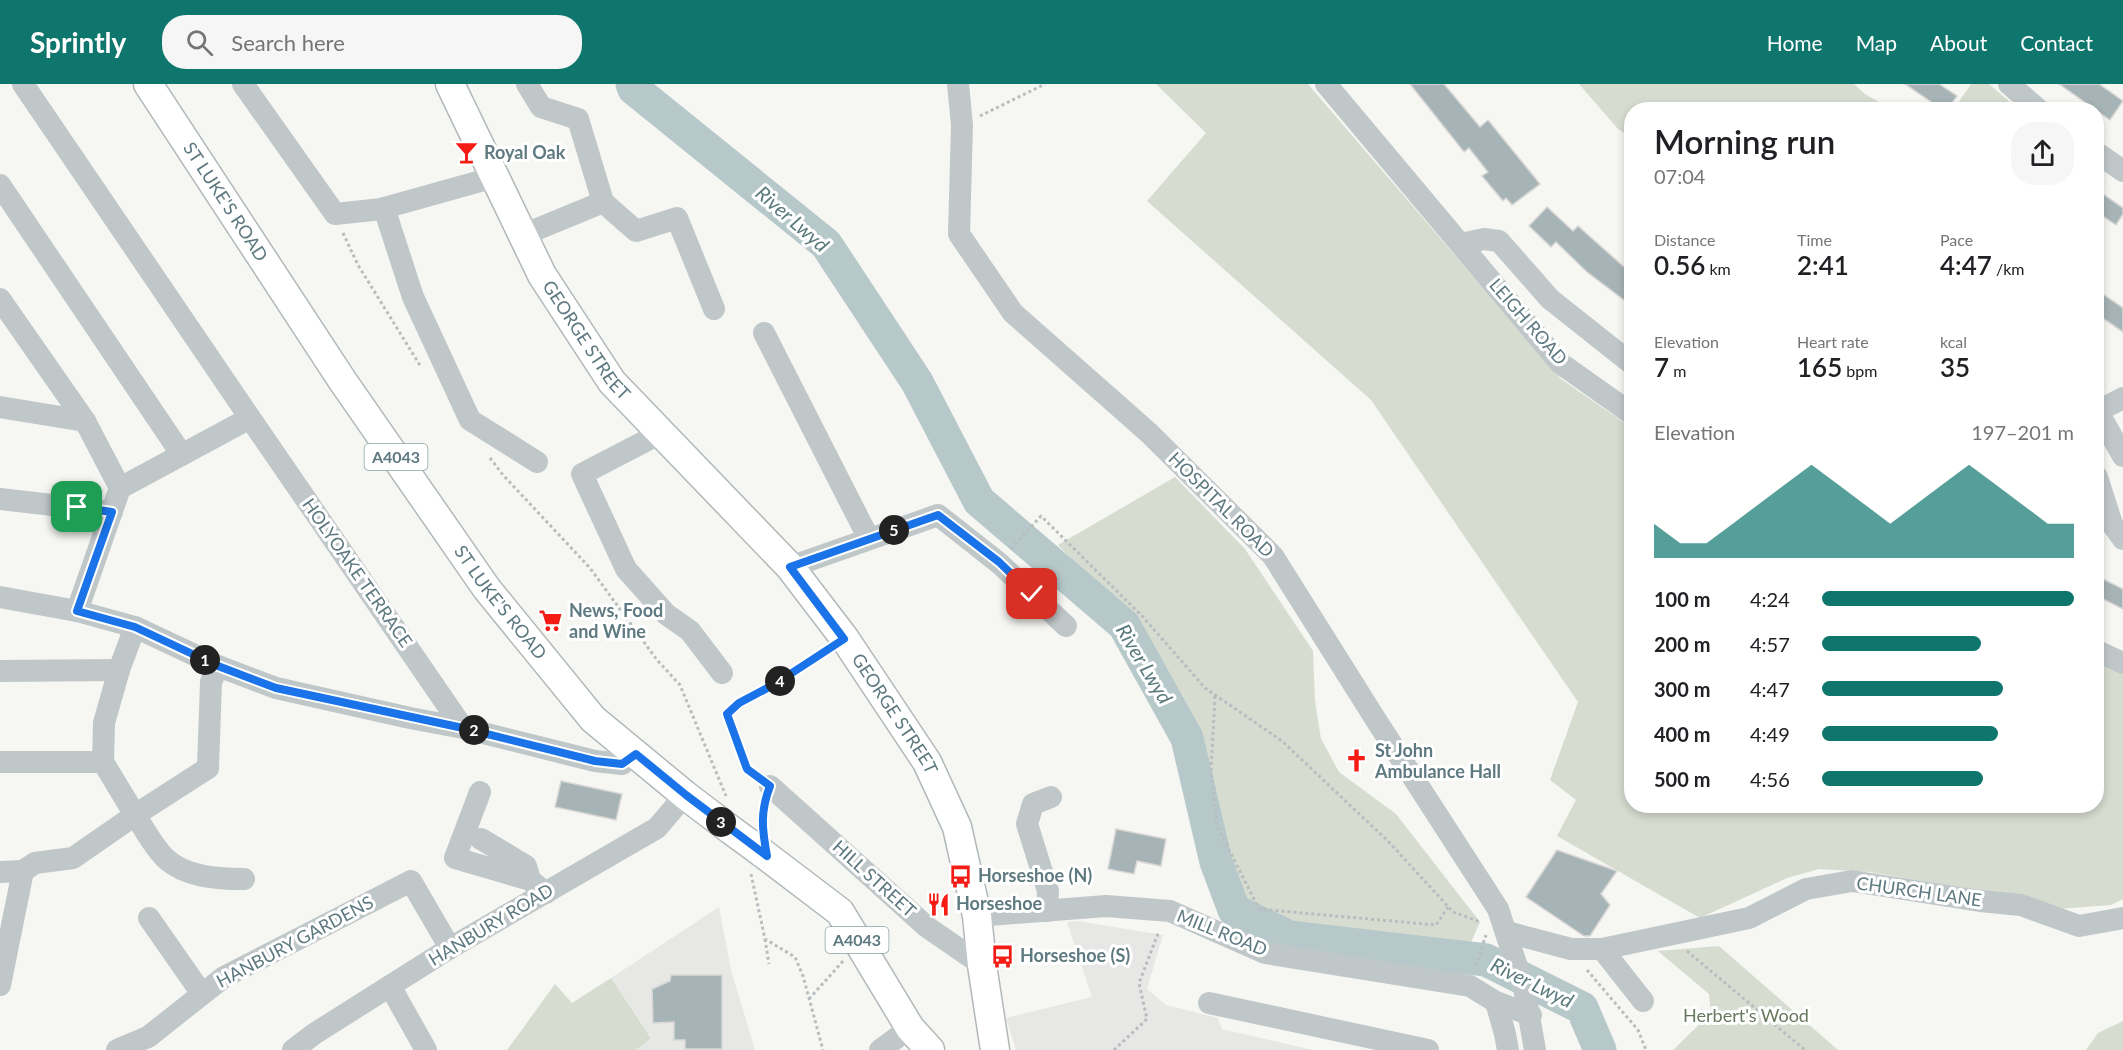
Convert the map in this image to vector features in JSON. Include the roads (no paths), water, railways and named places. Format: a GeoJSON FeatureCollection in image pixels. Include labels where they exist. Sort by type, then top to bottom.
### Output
{"type":"FeatureCollection","features":[{"type":"Feature","properties":{"kind":"main road","name":"ST LUKE'S ROAD"},"geometry":{"type":"LineString","coordinates":[[148,84],[342,380],[487,589],[593,719],[730,830],[760,860],[840,912],[910,1028],[930,1050]]}},
{"type":"Feature","properties":{"kind":"main road","name":"GEORGE STREET"},"geometry":{"type":"LineString","coordinates":[[450,84],[542,274],[612,382],[790,567],[844,639],[927,762],[957,827],[977,916],[995,1050]]}},
{"type":"Feature","properties":{"kind":"street","name":"HOLYOAKE TERRACE"},"geometry":{"type":"LineString","coordinates":[[23,84],[463,728]]}},
{"type":"Feature","properties":{"kind":"street"},"geometry":{"type":"LineString","coordinates":[[243,84],[335,214],[382,209],[495,177]]}},
{"type":"Feature","properties":{"kind":"street"},"geometry":{"type":"LineString","coordinates":[[527,84],[541,107],[578,119],[603,202],[636,231],[677,218],[714,309]]}},
{"type":"Feature","properties":{"kind":"street","name":"HOSPITAL ROAD"},"geometry":{"type":"LineString","coordinates":[[958,84],[962,124],[959,234],[1013,313],[1149,433],[1273,556],[1498,909],[1502,938],[1524,988],[1531,1015],[1535,1050]]}},
{"type":"Feature","properties":{"kind":"street","name":"LEIGH ROAD"},"geometry":{"type":"LineString","coordinates":[[1326,84],[1560,363],[1624,408]]}},
{"type":"Feature","properties":{"kind":"street"},"geometry":{"type":"LineString","coordinates":[[2009,84],[2030,102]]}},
{"type":"Feature","properties":{"kind":"street"},"geometry":{"type":"LineString","coordinates":[[2104,158],[2123,171]]}},
{"type":"Feature","properties":{"kind":"street"},"geometry":{"type":"LineString","coordinates":[[0,185],[182,455]]}},
{"type":"Feature","properties":{"kind":"street"},"geometry":{"type":"LineString","coordinates":[[523,236],[603,202]]}},
{"type":"Feature","properties":{"kind":"street"},"geometry":{"type":"LineString","coordinates":[[384,208],[413,297],[471,420],[537,462]]}},
{"type":"Feature","properties":{"kind":"street","name":"LEIGH ROAD"},"geometry":{"type":"LineString","coordinates":[[1461,244],[1484,239],[1499,241],[1550,299],[1624,358]]}},
{"type":"Feature","properties":{"kind":"street"},"geometry":{"type":"LineString","coordinates":[[0,299],[86,421],[120,489]]}},
{"type":"Feature","properties":{"kind":"street"},"geometry":{"type":"LineString","coordinates":[[764,333],[869,539]]}},
{"type":"Feature","properties":{"kind":"street"},"geometry":{"type":"LineString","coordinates":[[2104,407],[2123,398]]}},
{"type":"Feature","properties":{"kind":"street"},"geometry":{"type":"LineString","coordinates":[[0,407],[86,421]]}},
{"type":"Feature","properties":{"kind":"street"},"geometry":{"type":"LineString","coordinates":[[77,611],[120,489],[250,418]]}},
{"type":"Feature","properties":{"kind":"street"},"geometry":{"type":"LineString","coordinates":[[2104,422],[2123,456]]}},
{"type":"Feature","properties":{"kind":"street"},"geometry":{"type":"LineString","coordinates":[[661,433],[582,474],[626,569],[666,614],[690,631],[722,673]]}},
{"type":"Feature","properties":{"kind":"street"},"geometry":{"type":"LineString","coordinates":[[0,498],[112,512]]}},
{"type":"Feature","properties":{"kind":"street"},"geometry":{"type":"LineString","coordinates":[[2104,499],[2112,524],[2123,539]]}},
{"type":"Feature","properties":{"kind":"street"},"geometry":{"type":"LineString","coordinates":[[790,567],[938,515],[999,562],[1066,626]]}},
{"type":"Feature","properties":{"kind":"street"},"geometry":{"type":"LineString","coordinates":[[0,597],[77,611],[135,627],[218,666],[276,688],[463,728],[595,761],[622,764],[636,754]]}},
{"type":"Feature","properties":{"kind":"street"},"geometry":{"type":"LineString","coordinates":[[135,627],[119,670],[104,723],[103,762],[135,815],[165,858],[187,871],[216,879],[244,879]]}},
{"type":"Feature","properties":{"kind":"street"},"geometry":{"type":"LineString","coordinates":[[2104,654],[2123,663]]}},
{"type":"Feature","properties":{"kind":"street"},"geometry":{"type":"LineString","coordinates":[[0,872],[22,871],[35,863],[73,858],[208,768],[211,682],[218,666]]}},
{"type":"Feature","properties":{"kind":"street"},"geometry":{"type":"LineString","coordinates":[[0,671],[119,670]]}},
{"type":"Feature","properties":{"kind":"street"},"geometry":{"type":"LineString","coordinates":[[0,762],[103,762]]}},
{"type":"Feature","properties":{"kind":"street","name":"HILL STREET"},"geometry":{"type":"LineString","coordinates":[[770,786],[927,927],[982,965]]}},
{"type":"Feature","properties":{"kind":"street"},"geometry":{"type":"LineString","coordinates":[[480,792],[454,858],[538,887]]}},
{"type":"Feature","properties":{"kind":"street","name":"HANBURY ROAD"},"geometry":{"type":"LineString","coordinates":[[293,1050],[314,1034],[450,948],[538,887],[657,828],[686,795]]}},
{"type":"Feature","properties":{"kind":"street"},"geometry":{"type":"LineString","coordinates":[[1047,911],[1047,891],[1027,824],[1033,804],[1051,797]]}},
{"type":"Feature","properties":{"kind":"street"},"geometry":{"type":"LineString","coordinates":[[480,839],[526,866],[538,887]]}},
{"type":"Feature","properties":{"kind":"street"},"geometry":{"type":"LineString","coordinates":[[0,985],[22,871]]}},
{"type":"Feature","properties":{"kind":"street","name":"HANBURY GARDENS"},"geometry":{"type":"LineString","coordinates":[[117,1050],[148,1037],[224,977],[411,881],[450,948]]}},
{"type":"Feature","properties":{"kind":"street","name":"CHURCH LANE"},"geometry":{"type":"LineString","coordinates":[[1502,938],[1571,950],[1602,950],[1749,918],[1806,889],[1852,881],[1980,901],[2021,905],[2079,926],[2123,918]]}},
{"type":"Feature","properties":{"kind":"street","name":"MILL ROAD"},"geometry":{"type":"LineString","coordinates":[[977,916],[1106,906],[1170,911],[1265,953],[1470,986],[1496,1002],[1531,1015]]}},
{"type":"Feature","properties":{"kind":"street"},"geometry":{"type":"LineString","coordinates":[[149,918],[202,994]]}},
{"type":"Feature","properties":{"kind":"street"},"geometry":{"type":"LineString","coordinates":[[1602,950],[1643,1001]]}},
{"type":"Feature","properties":{"kind":"street"},"geometry":{"type":"LineString","coordinates":[[390,986],[426,1050]]}},
{"type":"Feature","properties":{"kind":"street"},"geometry":{"type":"LineString","coordinates":[[1496,1002],[1508,1050]]}},
{"type":"Feature","properties":{"kind":"street"},"geometry":{"type":"LineString","coordinates":[[1209,1004],[1428,1050]]}},
{"type":"Feature","properties":{"kind":"street"},"geometry":{"type":"LineString","coordinates":[[880,1050],[910,1028]]}},
{"type":"Feature","properties":{"kind":"waterway","name":"River Lwyd"},"geometry":{"type":"LineString","coordinates":[[632,84],[634,89],[826,244],[917,382],[979,501],[1124,625],[1187,738],[1216,862],[1234,910],[1289,937],[1486,960],[1582,1008],[1600,1050]]}},
{"type":"Feature","properties":{"kind":"place","name":"Royal Oak"},"geometry":{"type":"Point","coordinates":[466,153]}},
{"type":"Feature","properties":{"kind":"place","name":"News, Food and Wine"},"geometry":{"type":"Point","coordinates":[551,621]}},
{"type":"Feature","properties":{"kind":"place","name":"St John Ambulance Hall"},"geometry":{"type":"Point","coordinates":[1357,761]}},
{"type":"Feature","properties":{"kind":"place","name":"Horseshoe (N)"},"geometry":{"type":"Point","coordinates":[960,876]}},
{"type":"Feature","properties":{"kind":"place","name":"Horseshoe"},"geometry":{"type":"Point","coordinates":[938,904]}},
{"type":"Feature","properties":{"kind":"place","name":"Horseshoe (S)"},"geometry":{"type":"Point","coordinates":[1002,956]}},
{"type":"Feature","properties":{"kind":"park label","name":"Herbert's Wood"},"geometry":{"type":"Point","coordinates":[1746,1016]}}]}
